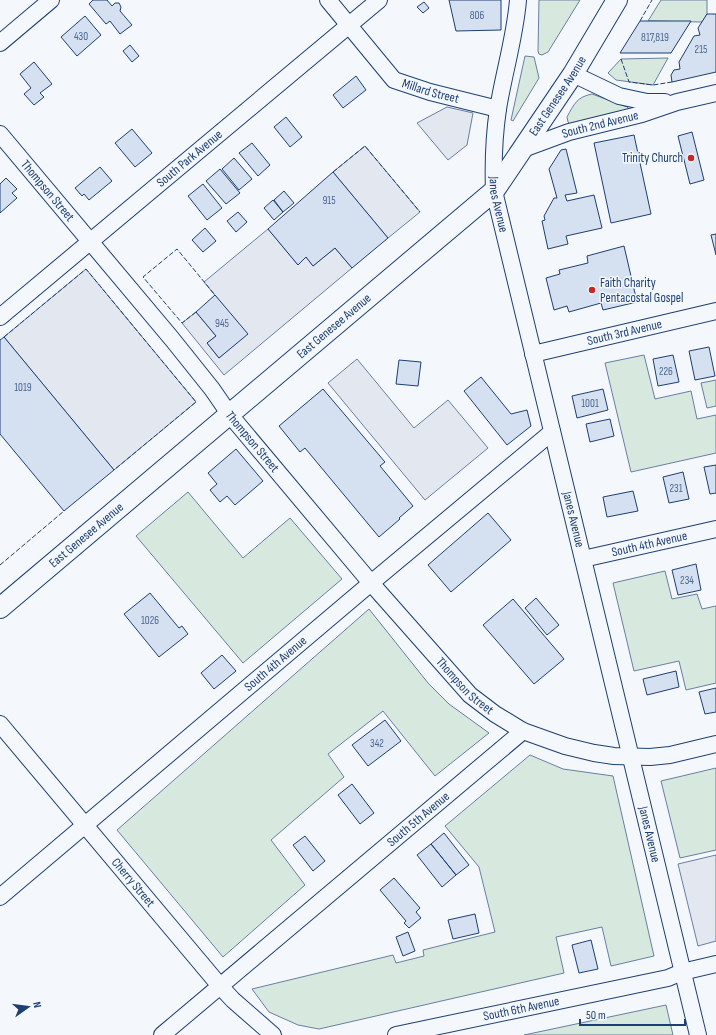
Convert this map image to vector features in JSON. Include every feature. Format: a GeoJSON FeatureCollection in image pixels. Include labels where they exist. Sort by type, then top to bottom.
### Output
{"type":"FeatureCollection","features":[{"type":"Feature","properties":{"kind":"main road","name":"East Genesee Avenue"},"geometry":{"type":"LineString","coordinates":[[0,608],[494,191],[573,74],[617,0]]}},
{"type":"Feature","properties":{"kind":"street"},"geometry":{"type":"LineString","coordinates":[[0,43],[51,0]]}},
{"type":"Feature","properties":{"kind":"street","name":"Millard Street"},"geometry":{"type":"LineString","coordinates":[[328,0],[394,80],[430,92],[498,109]]}},
{"type":"Feature","properties":{"kind":"street","name":"South Park Avenue"},"geometry":{"type":"LineString","coordinates":[[0,317],[349,26],[378,0]]}},
{"type":"Feature","properties":{"kind":"street","name":"Janes Avenue"},"geometry":{"type":"LineString","coordinates":[[518,0],[513,36],[498,109],[494,151],[494,191],[698,1035]]}},
{"type":"Feature","properties":{"kind":"street","name":"South 2nd Avenue"},"geometry":{"type":"LineString","coordinates":[[573,74],[618,96],[647,102],[677,102]]}},
{"type":"Feature","properties":{"kind":"street","name":"South 2nd Avenue"},"geometry":{"type":"LineString","coordinates":[[523,148],[569,132],[642,114],[677,102],[716,93]]}},
{"type":"Feature","properties":{"kind":"street","name":"Thompson Street"},"geometry":{"type":"LineString","coordinates":[[0,134],[177,344],[230,415],[371,583],[470,695],[495,714],[523,731]]}},
{"type":"Feature","properties":{"kind":"street","name":"South 3rd Avenue"},"geometry":{"type":"LineString","coordinates":[[533,354],[716,311]]}},
{"type":"Feature","properties":{"kind":"street","name":"South 4th Avenue"},"geometry":{"type":"LineString","coordinates":[[0,897],[552,432]]}},
{"type":"Feature","properties":{"kind":"street","name":"South 4th Avenue"},"geometry":{"type":"LineString","coordinates":[[584,559],[716,529]]}},
{"type":"Feature","properties":{"kind":"street","name":"Cherry Street"},"geometry":{"type":"LineString","coordinates":[[0,724],[220,986],[233,1000],[273,1035]]}},
{"type":"Feature","properties":{"kind":"street"},"geometry":{"type":"LineString","coordinates":[[523,731],[565,746],[614,756],[650,757],[670,755],[716,744]]}},
{"type":"Feature","properties":{"kind":"street","name":"South 5th Avenue"},"geometry":{"type":"LineString","coordinates":[[162,1035],[523,731]]}},
{"type":"Feature","properties":{"kind":"street","name":"South 6th Avenue"},"geometry":{"type":"LineString","coordinates":[[396,1035],[668,978],[682,972],[716,964]]}},
{"type":"Feature","properties":{"kind":"shaded area"},"geometry":{"type":"Polygon","coordinates":[[[539,0],[580,0],[548,52],[542,55],[539,54],[538,51],[539,0]]]}},
{"type":"Feature","properties":{"kind":"shaded area"},"geometry":{"type":"Polygon","coordinates":[[[661,0],[707,0],[707,14],[702,22],[648,21],[661,0]]]}},
{"type":"Feature","properties":{"kind":"shaded area"},"geometry":{"type":"Polygon","coordinates":[[[525,56],[534,57],[539,78],[513,121],[511,120],[525,56]]]}},
{"type":"Feature","properties":{"kind":"shaded area"},"geometry":{"type":"Polygon","coordinates":[[[668,58],[653,85],[616,80],[608,73],[621,59],[668,58]]]}},
{"type":"Feature","properties":{"kind":"shaded area"},"geometry":{"type":"Polygon","coordinates":[[[592,94],[627,107],[631,110],[571,125],[568,122],[567,117],[574,105],[579,99],[592,94]]]}},
{"type":"Feature","properties":{"kind":"shaded area"},"geometry":{"type":"Polygon","coordinates":[[[447,107],[473,113],[467,145],[448,160],[417,123],[447,107]]]}},
{"type":"Feature","properties":{"kind":"shaded area"},"geometry":{"type":"Polygon","coordinates":[[[365,146],[420,212],[388,238],[333,172],[365,146]]]}},
{"type":"Feature","properties":{"kind":"shaded area"},"geometry":{"type":"Polygon","coordinates":[[[268,229],[298,265],[306,257],[313,266],[335,248],[352,268],[224,375],[182,323],[196,312],[216,336],[207,343],[219,358],[247,334],[204,282],[268,229]]]}},
{"type":"Feature","properties":{"kind":"shaded area"},"geometry":{"type":"Polygon","coordinates":[[[86,269],[196,402],[114,470],[4,337],[86,269]]]}},
{"type":"Feature","properties":{"kind":"shaded area"},"geometry":{"type":"Polygon","coordinates":[[[644,355],[655,399],[691,391],[697,419],[716,415],[716,453],[631,472],[605,363],[644,355]]]}},
{"type":"Feature","properties":{"kind":"shaded area"},"geometry":{"type":"Polygon","coordinates":[[[357,359],[414,428],[448,400],[488,448],[425,500],[328,383],[357,359]]]}},
{"type":"Feature","properties":{"kind":"shaded area"},"geometry":{"type":"Polygon","coordinates":[[[716,380],[716,406],[707,408],[701,383],[716,380]]]}},
{"type":"Feature","properties":{"kind":"shaded area"},"geometry":{"type":"Polygon","coordinates":[[[188,492],[243,558],[290,518],[342,579],[243,663],[136,536],[188,492]]]}},
{"type":"Feature","properties":{"kind":"shaded area"},"geometry":{"type":"Polygon","coordinates":[[[665,571],[672,599],[697,594],[702,609],[716,606],[716,683],[686,690],[679,661],[634,671],[613,583],[665,571]]]}},
{"type":"Feature","properties":{"kind":"shaded area"},"geometry":{"type":"Polygon","coordinates":[[[369,609],[428,683],[449,704],[489,733],[435,776],[383,711],[328,754],[344,777],[271,840],[305,885],[223,957],[117,830],[369,609]]]}},
{"type":"Feature","properties":{"kind":"shaded area"},"geometry":{"type":"Polygon","coordinates":[[[530,755],[563,769],[613,776],[654,956],[611,966],[602,927],[556,937],[564,973],[319,1029],[298,1025],[269,1012],[252,989],[393,955],[396,963],[424,956],[423,950],[495,932],[479,867],[445,826],[530,755]]]}},
{"type":"Feature","properties":{"kind":"shaded area"},"geometry":{"type":"Polygon","coordinates":[[[716,768],[716,850],[680,858],[661,781],[716,768]]]}},
{"type":"Feature","properties":{"kind":"shaded area"},"geometry":{"type":"Polygon","coordinates":[[[716,855],[716,941],[698,946],[678,864],[716,855]]]}},
{"type":"Feature","properties":{"kind":"shaded area"},"geometry":{"type":"Polygon","coordinates":[[[666,1005],[673,1035],[524,1035],[666,1005]]]}},
{"type":"Feature","properties":{"kind":"building"},"geometry":{"type":"Polygon","coordinates":[[[93,0],[107,0],[112,6],[115,3],[119,3],[121,7],[120,11],[132,25],[120,34],[110,21],[106,24],[89,4],[93,0]]]}},
{"type":"Feature","properties":{"kind":"building"},"geometry":{"type":"Polygon","coordinates":[[[449,0],[501,0],[501,30],[456,31],[449,0]]]}},
{"type":"Feature","properties":{"kind":"building"},"geometry":{"type":"Polygon","coordinates":[[[424,2],[429,8],[423,13],[417,7],[424,2]]]}},
{"type":"Feature","properties":{"kind":"building"},"geometry":{"type":"Polygon","coordinates":[[[707,14],[716,14],[716,72],[672,82],[671,75],[674,70],[680,69],[679,62],[694,36],[700,35],[698,28],[707,14]]]}},
{"type":"Feature","properties":{"kind":"building"},"geometry":{"type":"Polygon","coordinates":[[[85,16],[101,35],[77,56],[61,37],[85,16]]]}},
{"type":"Feature","properties":{"kind":"building"},"geometry":{"type":"Polygon","coordinates":[[[640,21],[691,21],[671,53],[620,53],[640,21]]]}},
{"type":"Feature","properties":{"kind":"building"},"geometry":{"type":"Polygon","coordinates":[[[130,45],[139,56],[132,62],[123,51],[130,45]]]}},
{"type":"Feature","properties":{"kind":"building"},"geometry":{"type":"Polygon","coordinates":[[[34,62],[52,84],[40,93],[44,97],[34,105],[24,94],[31,88],[20,74],[34,62]]]}},
{"type":"Feature","properties":{"kind":"building"},"geometry":{"type":"Polygon","coordinates":[[[356,76],[366,90],[343,108],[333,95],[356,76]]]}},
{"type":"Feature","properties":{"kind":"building"},"geometry":{"type":"Polygon","coordinates":[[[286,117],[302,137],[290,147],[274,127],[286,117]]]}},
{"type":"Feature","properties":{"kind":"building"},"geometry":{"type":"Polygon","coordinates":[[[132,129],[152,153],[135,167],[115,143],[132,129]]]}},
{"type":"Feature","properties":{"kind":"building","name":"Trinity Church"},"geometry":{"type":"Polygon","coordinates":[[[692,132],[704,180],[690,184],[678,136],[692,132]]]}},
{"type":"Feature","properties":{"kind":"building"},"geometry":{"type":"Polygon","coordinates":[[[634,135],[651,214],[611,223],[594,143],[634,135]]]}},
{"type":"Feature","properties":{"kind":"building"},"geometry":{"type":"Polygon","coordinates":[[[252,143],[270,165],[258,176],[239,153],[252,143]]]}},
{"type":"Feature","properties":{"kind":"building"},"geometry":{"type":"Polygon","coordinates":[[[566,149],[577,193],[565,195],[567,201],[594,195],[602,228],[566,236],[568,244],[548,249],[542,221],[545,220],[544,216],[554,198],[557,198],[549,169],[561,150],[566,149]]]}},
{"type":"Feature","properties":{"kind":"building"},"geometry":{"type":"Polygon","coordinates":[[[234,158],[252,179],[239,190],[222,169],[234,158]]]}},
{"type":"Feature","properties":{"kind":"building"},"geometry":{"type":"Polygon","coordinates":[[[100,167],[112,181],[89,200],[84,194],[82,196],[75,188],[100,167]]]}},
{"type":"Feature","properties":{"kind":"building"},"geometry":{"type":"Polygon","coordinates":[[[220,169],[240,193],[226,204],[206,181],[220,169]]]}},
{"type":"Feature","properties":{"kind":"building"},"geometry":{"type":"Polygon","coordinates":[[[333,172],[388,238],[352,268],[335,248],[313,266],[306,257],[298,265],[268,229],[333,172]]]}},
{"type":"Feature","properties":{"kind":"building"},"geometry":{"type":"Polygon","coordinates":[[[6,178],[17,189],[12,193],[17,198],[0,213],[0,184],[6,178]]]}},
{"type":"Feature","properties":{"kind":"building"},"geometry":{"type":"Polygon","coordinates":[[[203,184],[222,208],[207,220],[188,196],[203,184]]]}},
{"type":"Feature","properties":{"kind":"building"},"geometry":{"type":"Polygon","coordinates":[[[284,191],[294,203],[283,212],[274,200],[284,191]]]}},
{"type":"Feature","properties":{"kind":"building"},"geometry":{"type":"Polygon","coordinates":[[[273,200],[283,212],[274,220],[264,208],[273,200]]]}},
{"type":"Feature","properties":{"kind":"building"},"geometry":{"type":"Polygon","coordinates":[[[238,212],[247,222],[236,232],[227,221],[238,212]]]}},
{"type":"Feature","properties":{"kind":"building"},"geometry":{"type":"Polygon","coordinates":[[[205,228],[216,241],[203,252],[192,240],[205,228]]]}},
{"type":"Feature","properties":{"kind":"building"},"geometry":{"type":"Polygon","coordinates":[[[716,234],[716,255],[711,235],[716,234]]]}},
{"type":"Feature","properties":{"kind":"building","name":"Faith Charity Pentacostal Gospel"},"geometry":{"type":"Polygon","coordinates":[[[624,246],[637,302],[603,310],[601,303],[569,312],[567,306],[554,310],[546,278],[560,274],[559,270],[588,263],[587,256],[624,246]]]}},
{"type":"Feature","properties":{"kind":"building"},"geometry":{"type":"Polygon","coordinates":[[[215,295],[248,334],[219,358],[207,343],[216,336],[196,312],[215,295]]]}},
{"type":"Feature","properties":{"kind":"building"},"geometry":{"type":"Polygon","coordinates":[[[4,337],[114,470],[64,511],[0,434],[0,340],[4,337]]]}},
{"type":"Feature","properties":{"kind":"building"},"geometry":{"type":"Polygon","coordinates":[[[709,347],[715,376],[695,380],[689,351],[709,347]]]}},
{"type":"Feature","properties":{"kind":"building"},"geometry":{"type":"Polygon","coordinates":[[[673,355],[679,382],[658,386],[653,359],[673,355]]]}},
{"type":"Feature","properties":{"kind":"building"},"geometry":{"type":"Polygon","coordinates":[[[399,360],[421,362],[418,386],[396,384],[399,360]]]}},
{"type":"Feature","properties":{"kind":"building"},"geometry":{"type":"Polygon","coordinates":[[[481,377],[511,414],[527,410],[531,426],[507,445],[464,391],[481,377]]]}},
{"type":"Feature","properties":{"kind":"building"},"geometry":{"type":"Polygon","coordinates":[[[323,389],[385,462],[380,466],[413,506],[379,537],[305,448],[300,452],[279,426],[323,389]]]}},
{"type":"Feature","properties":{"kind":"building"},"geometry":{"type":"Polygon","coordinates":[[[603,389],[608,410],[577,418],[572,396],[603,389]]]}},
{"type":"Feature","properties":{"kind":"building"},"geometry":{"type":"Polygon","coordinates":[[[610,419],[614,436],[590,442],[586,424],[610,419]]]}},
{"type":"Feature","properties":{"kind":"building"},"geometry":{"type":"Polygon","coordinates":[[[236,449],[263,481],[235,505],[227,496],[220,502],[210,490],[217,484],[208,473],[236,449]]]}},
{"type":"Feature","properties":{"kind":"building"},"geometry":{"type":"Polygon","coordinates":[[[716,465],[716,493],[710,494],[704,467],[716,465]]]}},
{"type":"Feature","properties":{"kind":"building"},"geometry":{"type":"Polygon","coordinates":[[[683,472],[689,499],[669,503],[663,477],[683,472]]]}},
{"type":"Feature","properties":{"kind":"building"},"geometry":{"type":"Polygon","coordinates":[[[633,491],[638,511],[607,517],[603,497],[633,491]]]}},
{"type":"Feature","properties":{"kind":"building"},"geometry":{"type":"Polygon","coordinates":[[[488,513],[511,540],[451,592],[428,565],[488,513]]]}},
{"type":"Feature","properties":{"kind":"building"},"geometry":{"type":"Polygon","coordinates":[[[696,564],[701,590],[678,595],[672,570],[696,564]]]}},
{"type":"Feature","properties":{"kind":"building"},"geometry":{"type":"Polygon","coordinates":[[[150,593],[179,628],[182,626],[188,634],[159,657],[124,614],[150,593]]]}},
{"type":"Feature","properties":{"kind":"building"},"geometry":{"type":"Polygon","coordinates":[[[536,598],[559,625],[547,635],[525,608],[536,598]]]}},
{"type":"Feature","properties":{"kind":"building"},"geometry":{"type":"Polygon","coordinates":[[[513,599],[564,659],[534,684],[483,625],[513,599]]]}},
{"type":"Feature","properties":{"kind":"building"},"geometry":{"type":"Polygon","coordinates":[[[222,655],[236,671],[214,689],[201,673],[222,655]]]}},
{"type":"Feature","properties":{"kind":"building"},"geometry":{"type":"Polygon","coordinates":[[[676,671],[679,687],[647,695],[643,679],[676,671]]]}},
{"type":"Feature","properties":{"kind":"building"},"geometry":{"type":"Polygon","coordinates":[[[716,688],[716,712],[705,714],[699,692],[716,688]]]}},
{"type":"Feature","properties":{"kind":"building"},"geometry":{"type":"Polygon","coordinates":[[[385,720],[401,741],[368,766],[352,745],[385,720]]]}},
{"type":"Feature","properties":{"kind":"building"},"geometry":{"type":"Polygon","coordinates":[[[352,784],[374,813],[360,824],[338,795],[352,784]]]}},
{"type":"Feature","properties":{"kind":"building"},"geometry":{"type":"Polygon","coordinates":[[[444,833],[469,865],[456,875],[431,844],[444,833]]]}},
{"type":"Feature","properties":{"kind":"building"},"geometry":{"type":"Polygon","coordinates":[[[305,836],[325,861],[313,871],[293,845],[305,836]]]}},
{"type":"Feature","properties":{"kind":"building"},"geometry":{"type":"Polygon","coordinates":[[[431,844],[456,875],[442,887],[417,855],[431,844]]]}},
{"type":"Feature","properties":{"kind":"building"},"geometry":{"type":"Polygon","coordinates":[[[394,878],[420,908],[416,912],[421,918],[409,928],[404,923],[406,921],[380,890],[394,878]]]}},
{"type":"Feature","properties":{"kind":"building"},"geometry":{"type":"Polygon","coordinates":[[[475,914],[479,933],[453,939],[448,920],[475,914]]]}},
{"type":"Feature","properties":{"kind":"building"},"geometry":{"type":"Polygon","coordinates":[[[408,932],[415,951],[403,956],[396,937],[408,932]]]}},
{"type":"Feature","properties":{"kind":"building"},"geometry":{"type":"Polygon","coordinates":[[[591,940],[598,969],[579,973],[572,945],[591,940]]]}},
{"type":"Feature","properties":{"kind":"fence"},"geometry":{"type":"LineString","coordinates":[[640,21],[652,0]]}},
{"type":"Feature","properties":{"kind":"fence"},"geometry":{"type":"LineString","coordinates":[[621,59],[629,82],[653,85],[672,82]]}},
{"type":"Feature","properties":{"kind":"fence"},"geometry":{"type":"LineString","coordinates":[[333,172],[365,146],[420,212]]}},
{"type":"Feature","properties":{"kind":"fence"},"geometry":{"type":"LineString","coordinates":[[196,312],[182,323],[143,277],[177,249],[215,295]]}},
{"type":"Feature","properties":{"kind":"fence"},"geometry":{"type":"LineString","coordinates":[[4,337],[86,269],[196,402],[114,470]]}},
{"type":"Feature","properties":{"kind":"fence"},"geometry":{"type":"LineString","coordinates":[[0,565],[64,511]]}},
{"type":"Feature","properties":{"kind":"place","name":"Trinity Church"},"geometry":{"type":"Point","coordinates":[691,158]}},
{"type":"Feature","properties":{"kind":"place","name":"Faith Charity Pentacostal Gospel"},"geometry":{"type":"Point","coordinates":[592,290]}}]}
